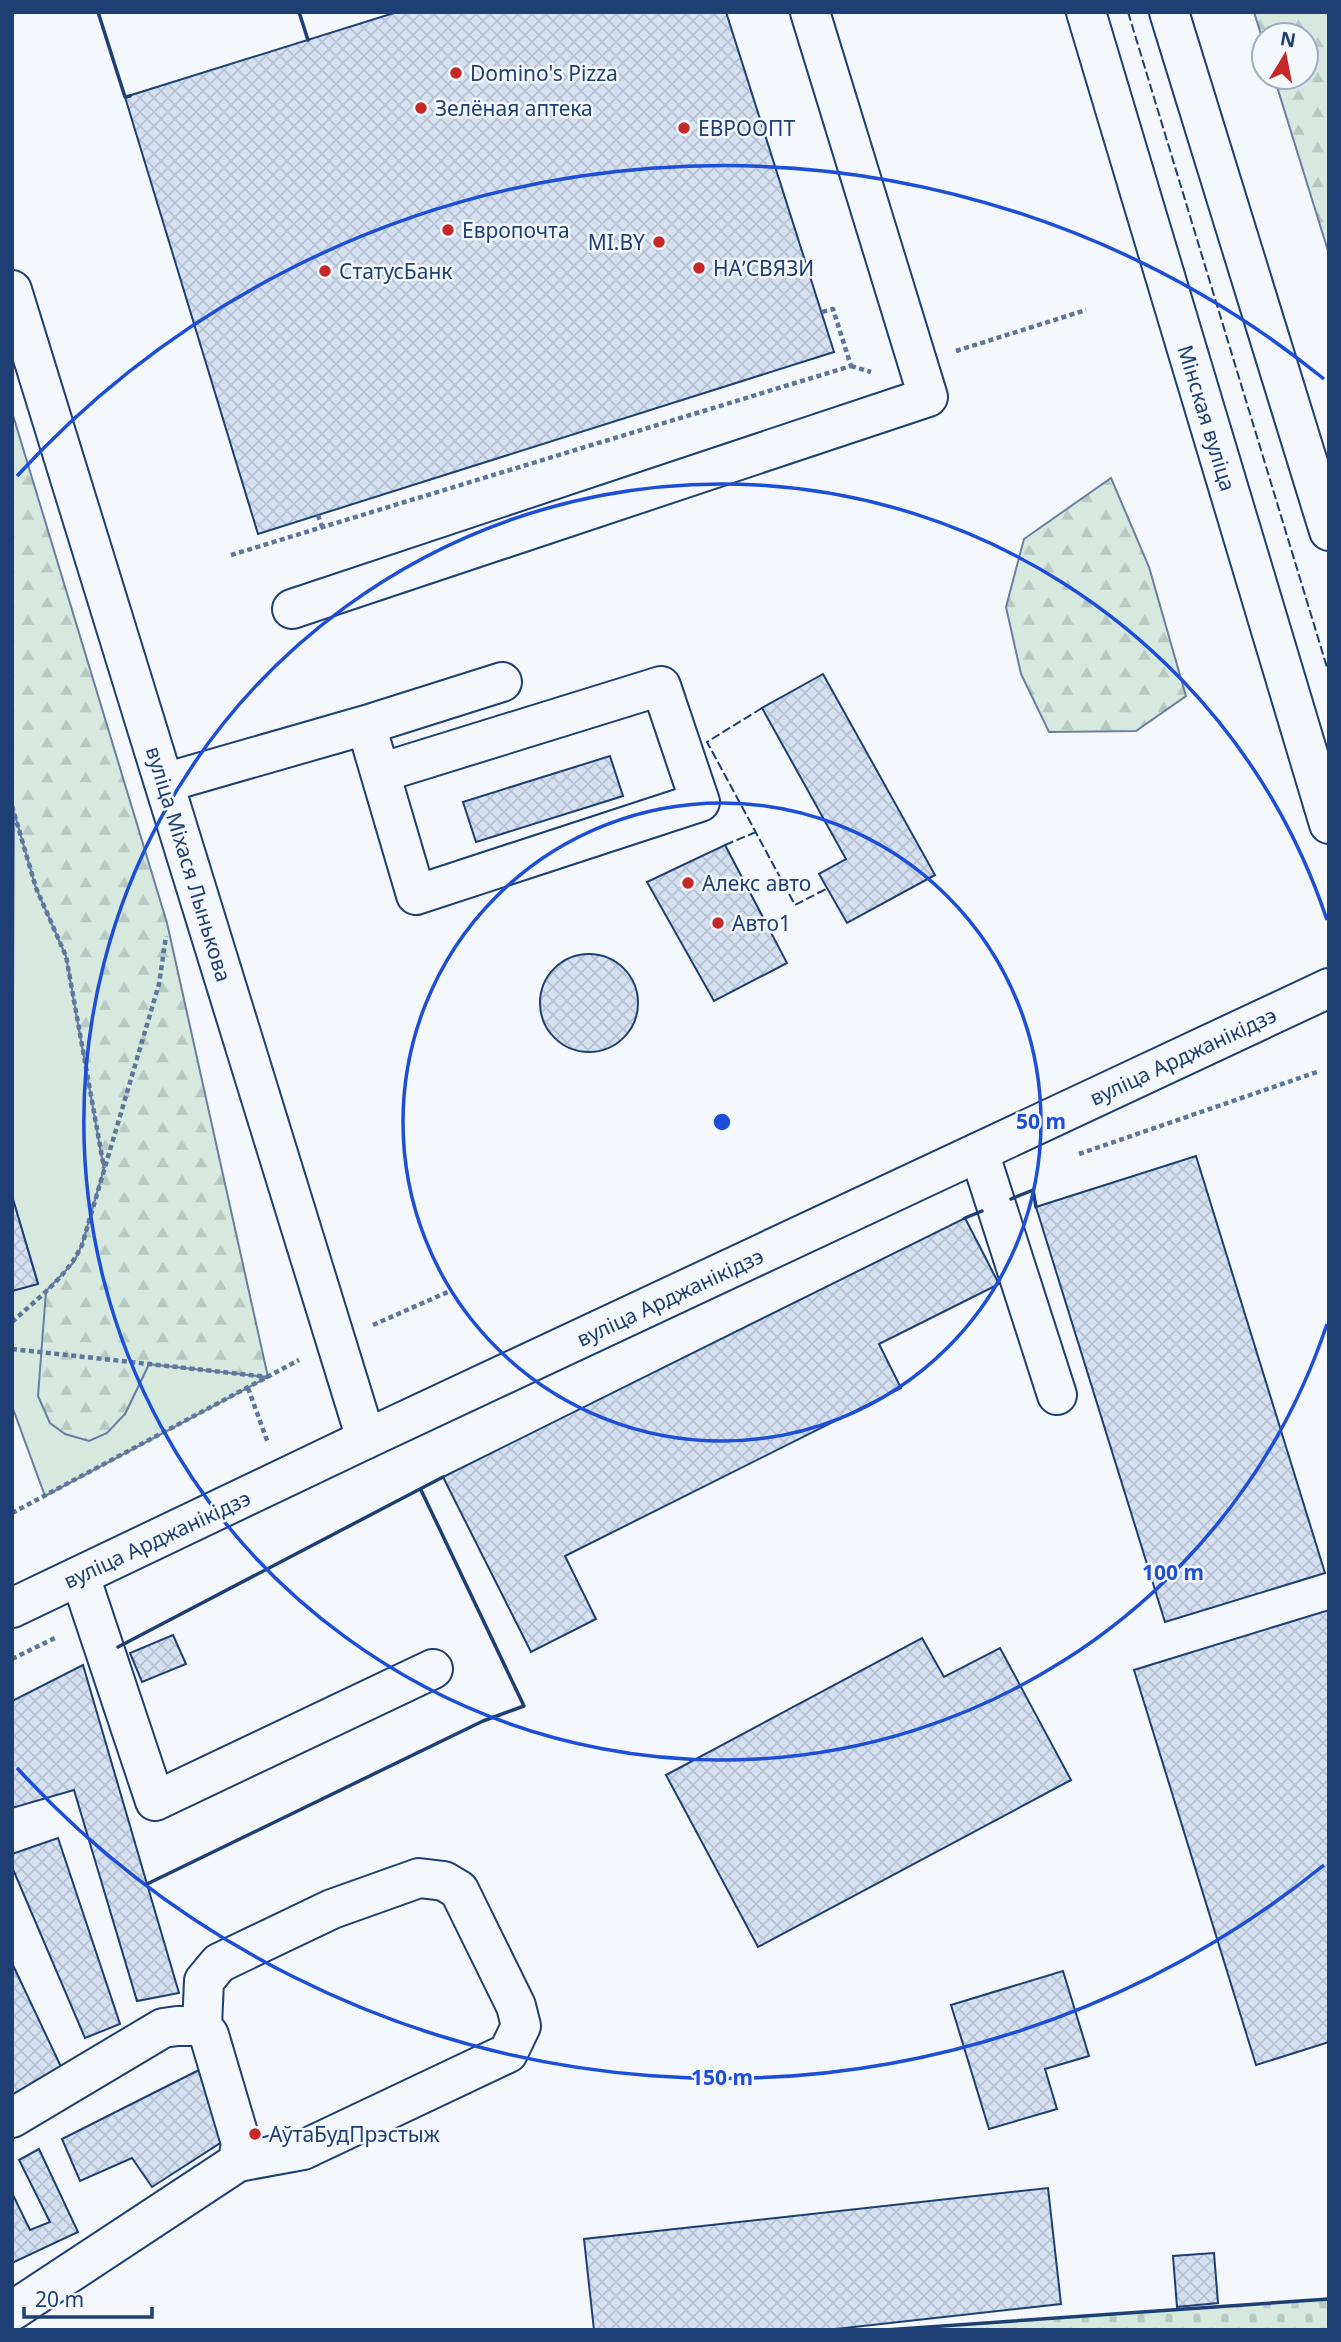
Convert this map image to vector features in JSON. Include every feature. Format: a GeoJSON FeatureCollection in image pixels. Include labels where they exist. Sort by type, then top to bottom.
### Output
{"type":"FeatureCollection","features":[{"type":"Feature","properties":{"kind":"main road"},"geometry":{"type":"LineString","coordinates":[[292,609],[928,397],[810,12]]}},
{"type":"Feature","properties":{"kind":"main road","name":"Мінская вуліца"},"geometry":{"type":"LineString","coordinates":[[1086,12],[1329,824]]}},
{"type":"Feature","properties":{"kind":"main road"},"geometry":{"type":"LineString","coordinates":[[1169,12],[1329,531]]}},
{"type":"Feature","properties":{"kind":"main road","name":"вуліца Міхася Лынькова"},"geometry":{"type":"LineString","coordinates":[[12,290],[366,1439]]}},
{"type":"Feature","properties":{"kind":"main road"},"geometry":{"type":"LineString","coordinates":[[164,783],[366,725],[502,682]]}},
{"type":"Feature","properties":{"kind":"main road"},"geometry":{"type":"LineString","coordinates":[[366,725],[380,773],[416,895],[700,802],[661,686],[380,773]]}},
{"type":"Feature","properties":{"kind":"main road","name":"вуліца Арджанікідзэ"},"geometry":{"type":"LineString","coordinates":[[14,1603],[80,1576],[366,1439],[1329,988]]}},
{"type":"Feature","properties":{"kind":"main road"},"geometry":{"type":"LineString","coordinates":[[979,1152],[1057,1395]]}},
{"type":"Feature","properties":{"kind":"main road"},"geometry":{"type":"LineString","coordinates":[[80,1576],[155,1801],[433,1669]]}},
{"type":"Feature","properties":{"kind":"main road"},"geometry":{"type":"LineString","coordinates":[[12,2311],[238,2162],[303,2150],[508,2053],[520,2026],[516,2006],[459,1890],[444,1881],[419,1878],[332,1909],[219,1962],[204,1981],[202,2026],[209,2035],[241,2143],[238,2162]]}},
{"type":"Feature","properties":{"kind":"main road"},"geometry":{"type":"LineString","coordinates":[[12,2118],[163,2028],[202,2026]]}},
{"type":"Feature","properties":{"kind":"path"},"geometry":{"type":"LineString","coordinates":[[821,312],[833,309],[852,366]]}},
{"type":"Feature","properties":{"kind":"path"},"geometry":{"type":"LineString","coordinates":[[231,555],[852,366],[880,374],[1087,310]]}},
{"type":"Feature","properties":{"kind":"path"},"geometry":{"type":"LineString","coordinates":[[318,515],[321,527]]}},
{"type":"Feature","properties":{"kind":"path"},"geometry":{"type":"LineString","coordinates":[[12,806],[36,888],[66,956],[104,1169]]}},
{"type":"Feature","properties":{"kind":"path"},"geometry":{"type":"LineString","coordinates":[[12,1322],[60,1279],[74,1262],[82,1245],[159,984],[166,934]]}},
{"type":"Feature","properties":{"kind":"path"},"geometry":{"type":"LineString","coordinates":[[12,1513],[336,1341],[450,1291]]}},
{"type":"Feature","properties":{"kind":"path"},"geometry":{"type":"LineString","coordinates":[[12,1349],[268,1377]]}},
{"type":"Feature","properties":{"kind":"green space"},"geometry":{"type":"Polygon","coordinates":[[[1254,12],[1329,12],[1329,254],[1278,91],[1320,91],[1320,21],[1257,21],[1254,12]]]}},
{"type":"Feature","properties":{"kind":"green space"},"geometry":{"type":"Polygon","coordinates":[[[12,412],[167,923],[268,1377],[149,1364],[125,1414],[107,1433],[89,1441],[65,1434],[50,1423],[38,1396],[46,1291],[74,1262],[82,1245],[104,1169],[66,956],[36,888],[14,812],[12,813],[12,412]]]}},
{"type":"Feature","properties":{"kind":"green space"},"geometry":{"type":"Polygon","coordinates":[[[1111,478],[1149,567],[1186,696],[1136,731],[1049,732],[1021,674],[1006,607],[1024,539],[1111,478]]]}},
{"type":"Feature","properties":{"kind":"green space"},"geometry":{"type":"Polygon","coordinates":[[[14,811],[36,888],[66,956],[104,1169],[82,1245],[74,1262],[46,1292],[125,1414],[149,1364],[268,1377],[45,1496],[12,1406],[12,1291],[38,1283],[12,1196],[14,811]]]}},
{"type":"Feature","properties":{"kind":"green space"},"geometry":{"type":"Polygon","coordinates":[[[1329,2299],[1329,2330],[885,2330],[1329,2299]]]}},
{"type":"Feature","properties":{"kind":"building"},"geometry":{"type":"Polygon","coordinates":[[[397,12],[726,12],[834,352],[258,534],[125,97],[397,12]]]}},
{"type":"Feature","properties":{"kind":"building"},"geometry":{"type":"Polygon","coordinates":[[[823,674],[935,875],[847,923],[819,874],[846,859],[762,708],[823,674]]]}},
{"type":"Feature","properties":{"kind":"building"},"geometry":{"type":"Polygon","coordinates":[[[610,756],[623,796],[476,842],[463,802],[610,756]]]}},
{"type":"Feature","properties":{"kind":"building","name":"Авто1"},"geometry":{"type":"Polygon","coordinates":[[[725,845],[787,963],[714,1001],[647,882],[725,845]]]}},
{"type":"Feature","properties":{"kind":"building"},"geometry":{"type":"Polygon","coordinates":[[[589,954],[608,958],[624,968],[634,984],[638,1003],[634,1022],[624,1038],[608,1048],[589,1052],[570,1048],[554,1038],[544,1022],[540,1003],[544,984],[554,968],[570,958],[589,954]]]}},
{"type":"Feature","properties":{"kind":"building"},"geometry":{"type":"Polygon","coordinates":[[[1196,1156],[1325,1573],[1165,1622],[1036,1207],[1196,1156]]]}},
{"type":"Feature","properties":{"kind":"building"},"geometry":{"type":"Polygon","coordinates":[[[12,1196],[38,1284],[12,1291],[12,1196]]]}},
{"type":"Feature","properties":{"kind":"building"},"geometry":{"type":"Polygon","coordinates":[[[965,1218],[999,1284],[879,1344],[901,1388],[565,1556],[596,1619],[531,1652],[443,1477],[965,1218]]]}},
{"type":"Feature","properties":{"kind":"building"},"geometry":{"type":"Polygon","coordinates":[[[1329,1610],[1329,2042],[1256,2065],[1134,1670],[1329,1610]]]}},
{"type":"Feature","properties":{"kind":"building"},"geometry":{"type":"Polygon","coordinates":[[[173,1635],[186,1664],[142,1682],[130,1653],[173,1635]]]}},
{"type":"Feature","properties":{"kind":"building"},"geometry":{"type":"Polygon","coordinates":[[[922,1638],[944,1677],[1000,1648],[1071,1780],[758,1947],[666,1775],[922,1638]]]}},
{"type":"Feature","properties":{"kind":"building"},"geometry":{"type":"Polygon","coordinates":[[[83,1665],[179,1993],[137,2001],[74,1790],[12,1808],[12,1701],[83,1665]]]}},
{"type":"Feature","properties":{"kind":"building"},"geometry":{"type":"Polygon","coordinates":[[[58,1838],[120,2024],[85,2038],[12,1867],[12,1854],[58,1838]]]}},
{"type":"Feature","properties":{"kind":"building"},"geometry":{"type":"Polygon","coordinates":[[[12,1963],[63,2071],[12,2095],[12,1963]]]}},
{"type":"Feature","properties":{"kind":"building"},"geometry":{"type":"Polygon","coordinates":[[[1063,1971],[1089,2056],[1045,2069],[1057,2109],[989,2129],[951,2005],[1063,1971]]]}},
{"type":"Feature","properties":{"kind":"building"},"geometry":{"type":"Polygon","coordinates":[[[203,2068],[231,2136],[152,2187],[132,2158],[80,2181],[62,2139],[203,2068]]]}},
{"type":"Feature","properties":{"kind":"building"},"geometry":{"type":"Polygon","coordinates":[[[39,2149],[78,2232],[12,2263],[12,2193],[30,2230],[50,2222],[19,2160],[39,2149]]]}},
{"type":"Feature","properties":{"kind":"building"},"geometry":{"type":"Polygon","coordinates":[[[1048,2188],[1061,2304],[827,2330],[594,2330],[584,2239],[1048,2188]]]}},
{"type":"Feature","properties":{"kind":"building"},"geometry":{"type":"Polygon","coordinates":[[[1214,2253],[1218,2303],[1177,2307],[1173,2256],[1214,2253]]]}},
{"type":"Feature","properties":{"kind":"fence"},"geometry":{"type":"LineString","coordinates":[[1128,12],[1329,674]]}},
{"type":"Feature","properties":{"kind":"fence"},"geometry":{"type":"LineString","coordinates":[[762,708],[707,742],[795,905],[828,888]]}},
{"type":"Feature","properties":{"kind":"fence"},"geometry":{"type":"LineString","coordinates":[[725,845],[756,832]]}},
{"type":"Feature","properties":{"kind":"wall"},"geometry":{"type":"LineString","coordinates":[[98,12],[125,97],[130,96]]}},
{"type":"Feature","properties":{"kind":"wall"},"geometry":{"type":"LineString","coordinates":[[299,12],[308,40]]}},
{"type":"Feature","properties":{"kind":"wall"},"geometry":{"type":"LineString","coordinates":[[1011,1199],[1033,1190],[1036,1207]]}},
{"type":"Feature","properties":{"kind":"wall"},"geometry":{"type":"LineString","coordinates":[[965,1218],[982,1211]]}},
{"type":"Feature","properties":{"kind":"wall"},"geometry":{"type":"LineString","coordinates":[[118,1647],[443,1477]]}},
{"type":"Feature","properties":{"kind":"wall"},"geometry":{"type":"LineString","coordinates":[[147,1884],[483,1721],[524,1706],[421,1490]]}},
{"type":"Feature","properties":{"kind":"wall"},"geometry":{"type":"LineString","coordinates":[[885,2330],[1329,2299]]}},
{"type":"Feature","properties":{"kind":"place","name":"Domino's Pizza"},"geometry":{"type":"Point","coordinates":[456,73]}},
{"type":"Feature","properties":{"kind":"place","name":"Зелёная аптека"},"geometry":{"type":"Point","coordinates":[421,108]}},
{"type":"Feature","properties":{"kind":"place","name":"ЕВРООПТ"},"geometry":{"type":"Point","coordinates":[684,128]}},
{"type":"Feature","properties":{"kind":"place","name":"Европочта"},"geometry":{"type":"Point","coordinates":[448,230]}},
{"type":"Feature","properties":{"kind":"place","name":"MI.BY"},"geometry":{"type":"Point","coordinates":[659,242]}},
{"type":"Feature","properties":{"kind":"place","name":"НАʼСВЯЗИ"},"geometry":{"type":"Point","coordinates":[699,268]}},
{"type":"Feature","properties":{"kind":"place","name":"СтатусБанк"},"geometry":{"type":"Point","coordinates":[325,271]}},
{"type":"Feature","properties":{"kind":"place","name":"Алекс авто"},"geometry":{"type":"Point","coordinates":[688,883]}},
{"type":"Feature","properties":{"kind":"place","name":"Авто1"},"geometry":{"type":"Point","coordinates":[718,923]}},
{"type":"Feature","properties":{"kind":"place","name":"АўтаБудПрэстыж"},"geometry":{"type":"Point","coordinates":[255,2134]}}]}
